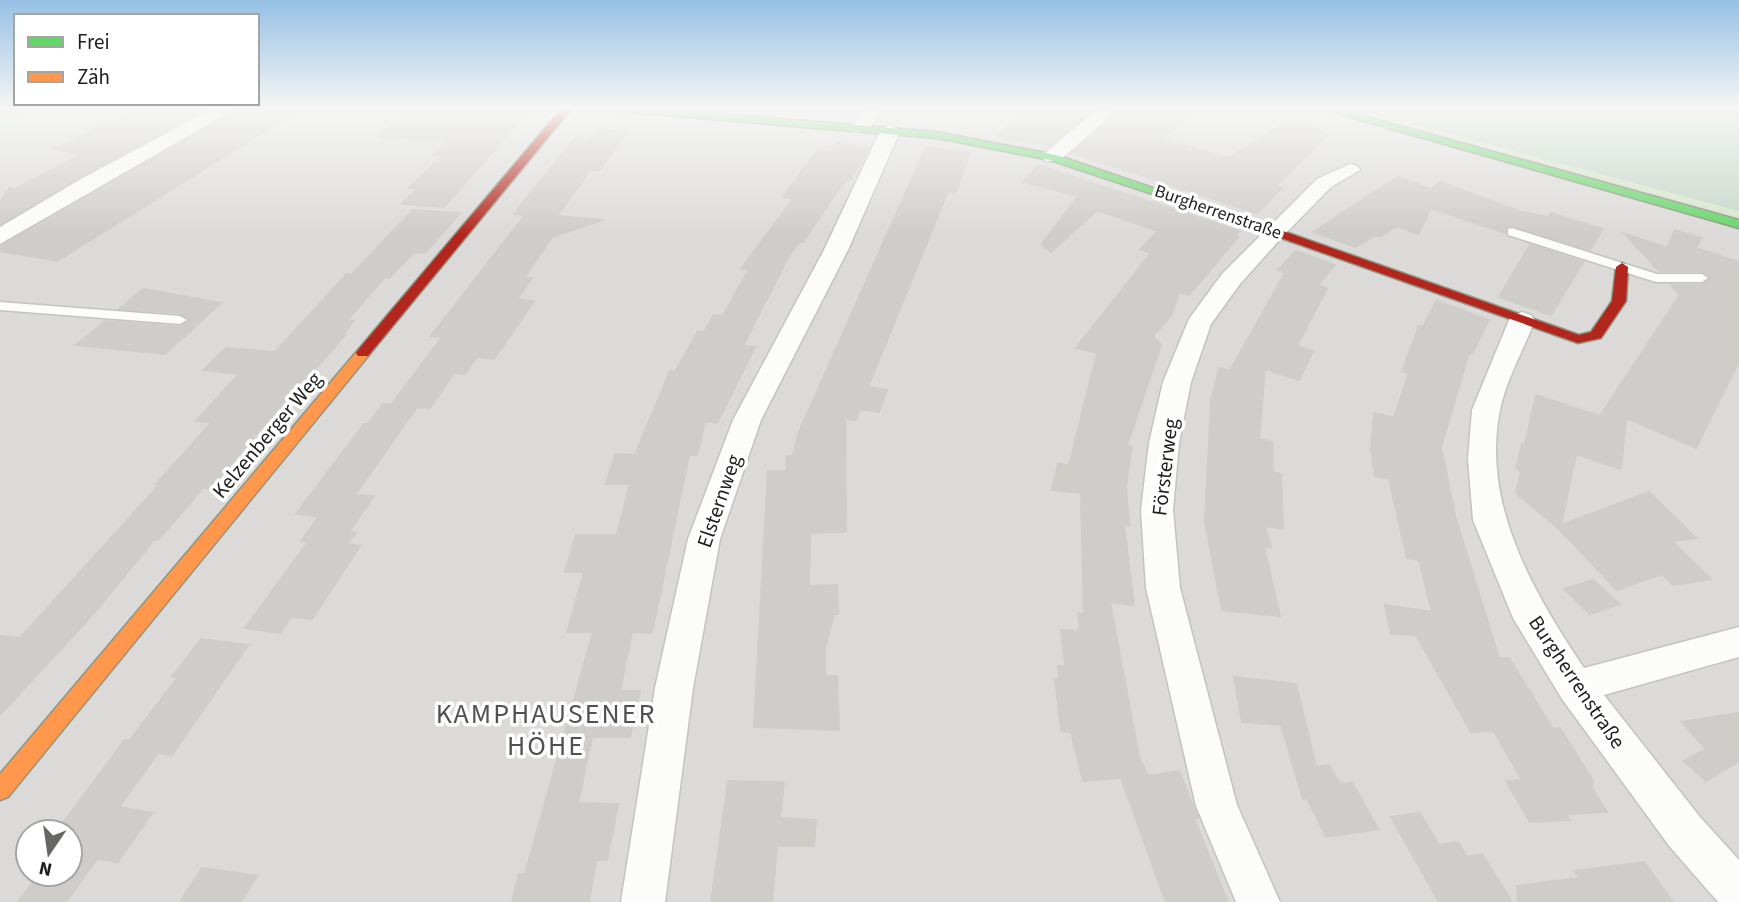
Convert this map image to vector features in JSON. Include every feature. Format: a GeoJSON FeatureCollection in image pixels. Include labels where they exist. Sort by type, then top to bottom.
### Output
{"type":"FeatureCollection","features":[{"type":"Feature","properties":{"kind":"street"},"geometry":{"type":"LineString","coordinates":[[0,237],[86,184],[149,150]]}},
{"type":"Feature","properties":{"kind":"street","name":"Kelzenberger Weg"},"geometry":{"type":"LineString","coordinates":[[0,790],[532,150]]}},
{"type":"Feature","properties":{"kind":"street","name":"Elsternweg"},"geometry":{"type":"LineString","coordinates":[[643,902],[674,688],[704,539],[747,420],[836,250],[866,150]]}},
{"type":"Feature","properties":{"kind":"street","name":"Burgherrenstraße"},"geometry":{"type":"LineString","coordinates":[[1016,150],[1052,157],[1275,231],[1578,339],[1596,335],[1619,301],[1622,267]]}},
{"type":"Feature","properties":{"kind":"street"},"geometry":{"type":"LineString","coordinates":[[1052,157],[1060,150]]}},
{"type":"Feature","properties":{"kind":"street"},"geometry":{"type":"LineString","coordinates":[[1479,150],[1739,224]]}},
{"type":"Feature","properties":{"kind":"street","name":"Försterweg"},"geometry":{"type":"LineString","coordinates":[[1258,902],[1217,806],[1163,588],[1157,510],[1164,443],[1177,382],[1198,324],[1231,279],[1275,231],[1324,183],[1350,170]]}},
{"type":"Feature","properties":{"kind":"street","name":"Burgherrenstraße"},"geometry":{"type":"LineString","coordinates":[[1522,320],[1486,410],[1483,459],[1489,520],[1531,618],[1576,687],[1685,832],[1739,893]]}},
{"type":"Feature","properties":{"kind":"street"},"geometry":{"type":"LineString","coordinates":[[1576,687],[1739,642]]}},
{"type":"Feature","properties":{"kind":"lane"},"geometry":{"type":"LineString","coordinates":[[1513,232],[1656,278],[1702,278]]}},
{"type":"Feature","properties":{"kind":"lane"},"geometry":{"type":"LineString","coordinates":[[0,306],[180,320]]}},
{"type":"Feature","properties":{"kind":"shaded area"},"geometry":{"type":"Polygon","coordinates":[[[0,150],[1739,150],[1739,902],[0,902],[0,150]]]}},
{"type":"Feature","properties":{"kind":"green space"},"geometry":{"type":"Polygon","coordinates":[[[1497,150],[1529,153],[1739,211],[1739,217],[1497,150]]]}},
{"type":"Feature","properties":{"kind":"green space"},"geometry":{"type":"Polygon","coordinates":[[[1511,150],[1739,150],[1739,211],[1511,150]]]}},
{"type":"Feature","properties":{"kind":"building"},"geometry":{"type":"Polygon","coordinates":[[[60,150],[132,150],[0,224],[0,202],[9,188],[16,189],[82,154],[60,150]]]}},
{"type":"Feature","properties":{"kind":"building"},"geometry":{"type":"Polygon","coordinates":[[[167,150],[235,150],[57,261],[0,251],[0,247],[167,150]]]}},
{"type":"Feature","properties":{"kind":"building"},"geometry":{"type":"Polygon","coordinates":[[[439,150],[494,150],[444,207],[402,204],[417,189],[409,188],[442,156],[434,155],[439,150]]]}},
{"type":"Feature","properties":{"kind":"building"},"geometry":{"type":"Polygon","coordinates":[[[565,150],[614,150],[600,170],[590,170],[557,216],[603,220],[552,237],[524,278],[532,278],[517,299],[534,301],[494,359],[477,357],[465,374],[454,373],[430,408],[417,407],[355,495],[374,496],[349,532],[356,533],[347,544],[360,546],[312,619],[291,617],[280,633],[245,628],[308,542],[301,541],[319,516],[296,514],[364,424],[368,424],[383,404],[391,405],[442,337],[431,336],[525,215],[514,214],[565,150]]]}},
{"type":"Feature","properties":{"kind":"building"},"geometry":{"type":"Polygon","coordinates":[[[832,150],[868,150],[850,180],[847,179],[838,190],[803,242],[799,242],[787,259],[743,346],[755,347],[717,423],[705,421],[697,455],[689,455],[652,633],[632,632],[620,691],[640,691],[630,737],[592,737],[578,803],[618,804],[607,860],[596,860],[589,902],[512,902],[519,874],[525,874],[593,632],[567,632],[584,572],[565,572],[576,535],[617,535],[630,484],[606,484],[615,454],[635,455],[670,371],[675,372],[698,331],[704,332],[714,315],[723,316],[749,269],[741,269],[793,199],[783,197],[817,151],[830,153],[832,150]]]}},
{"type":"Feature","properties":{"kind":"building"},"geometry":{"type":"Polygon","coordinates":[[[925,150],[970,153],[956,192],[948,191],[868,387],[887,390],[879,412],[860,409],[856,420],[845,418],[846,532],[810,533],[809,586],[837,585],[838,614],[834,614],[825,648],[825,676],[837,676],[839,730],[754,727],[768,471],[786,471],[787,456],[793,456],[798,434],[925,150]]]}},
{"type":"Feature","properties":{"kind":"building"},"geometry":{"type":"Polygon","coordinates":[[[1075,150],[1202,150],[1228,158],[1241,150],[1312,150],[1275,186],[1282,188],[1257,213],[1072,153],[1075,150]]]}},
{"type":"Feature","properties":{"kind":"building"},"geometry":{"type":"Polygon","coordinates":[[[1039,165],[1239,231],[1234,236],[1238,237],[1189,295],[1179,292],[1171,316],[1153,336],[1161,345],[1127,446],[1132,447],[1126,485],[1129,525],[1124,524],[1134,605],[1110,602],[1139,757],[1148,776],[1179,771],[1198,818],[1194,819],[1228,902],[1166,902],[1121,778],[1083,781],[1071,732],[1061,731],[1055,679],[1060,679],[1058,666],[1065,666],[1061,630],[1080,631],[1078,613],[1084,614],[1081,493],[1052,490],[1058,463],[1069,466],[1097,353],[1076,348],[1151,253],[1140,249],[1158,231],[1097,210],[1051,252],[1042,244],[1078,196],[1024,182],[1039,165]]]}},
{"type":"Feature","properties":{"kind":"building"},"geometry":{"type":"Polygon","coordinates":[[[1398,177],[1430,189],[1441,182],[1519,211],[1548,217],[1551,213],[1602,229],[1590,250],[1513,226],[1506,227],[1505,233],[1431,208],[1418,234],[1397,226],[1380,237],[1376,235],[1355,247],[1313,232],[1398,177]]]}},
{"type":"Feature","properties":{"kind":"building"},"geometry":{"type":"Polygon","coordinates":[[[413,210],[460,213],[425,253],[414,252],[389,278],[385,277],[347,320],[354,321],[342,335],[345,335],[282,408],[279,408],[209,489],[203,488],[158,540],[154,540],[95,612],[0,715],[0,636],[20,638],[160,484],[156,484],[212,422],[196,421],[239,374],[203,370],[226,348],[275,352],[347,274],[352,274],[413,210]]]}},
{"type":"Feature","properties":{"kind":"building"},"geometry":{"type":"Polygon","coordinates":[[[1675,230],[1701,238],[1696,248],[1739,262],[1739,361],[1696,448],[1626,418],[1621,469],[1576,454],[1561,525],[1649,492],[1696,538],[1672,541],[1711,579],[1673,585],[1662,574],[1617,590],[1557,527],[1516,493],[1521,471],[1516,469],[1522,444],[1525,445],[1536,395],[1600,416],[1680,295],[1671,285],[1702,285],[1710,279],[1702,271],[1659,271],[1625,234],[1667,248],[1675,230]]]}},
{"type":"Feature","properties":{"kind":"building"},"geometry":{"type":"Polygon","coordinates":[[[1530,245],[1583,262],[1551,315],[1499,297],[1530,245]]]}},
{"type":"Feature","properties":{"kind":"building"},"geometry":{"type":"Polygon","coordinates":[[[1296,251],[1335,265],[1318,285],[1327,288],[1297,346],[1313,351],[1299,380],[1265,369],[1259,439],[1272,442],[1273,472],[1281,474],[1283,529],[1265,526],[1271,547],[1264,547],[1280,616],[1222,610],[1205,522],[1211,402],[1219,368],[1230,371],[1285,273],[1278,270],[1296,251]]]}},
{"type":"Feature","properties":{"kind":"building"},"geometry":{"type":"Polygon","coordinates":[[[143,289],[221,303],[165,354],[76,345],[105,321],[180,327],[189,321],[180,313],[119,309],[143,289]]]}},
{"type":"Feature","properties":{"kind":"building"},"geometry":{"type":"Polygon","coordinates":[[[1436,301],[1489,320],[1472,354],[1469,353],[1441,447],[1455,516],[1499,658],[1509,658],[1553,729],[1560,728],[1593,781],[1592,788],[1607,812],[1566,814],[1570,820],[1530,822],[1506,781],[1522,780],[1494,731],[1471,732],[1416,635],[1391,634],[1385,605],[1432,612],[1419,560],[1407,558],[1389,479],[1375,476],[1371,449],[1374,413],[1394,418],[1409,373],[1402,371],[1419,326],[1423,327],[1436,301]]]}},
{"type":"Feature","properties":{"kind":"building"},"geometry":{"type":"Polygon","coordinates":[[[1593,580],[1620,604],[1590,614],[1564,589],[1593,580]]]}},
{"type":"Feature","properties":{"kind":"building"},"geometry":{"type":"Polygon","coordinates":[[[201,639],[248,645],[172,755],[158,753],[119,807],[152,813],[118,862],[97,859],[84,877],[84,818],[66,818],[125,740],[129,741],[178,677],[172,677],[201,639]]]}},
{"type":"Feature","properties":{"kind":"building"},"geometry":{"type":"Polygon","coordinates":[[[1234,677],[1296,684],[1316,767],[1329,765],[1340,784],[1352,782],[1378,829],[1326,837],[1307,798],[1303,799],[1281,725],[1242,722],[1234,677]]]}},
{"type":"Feature","properties":{"kind":"building"},"geometry":{"type":"Polygon","coordinates":[[[1739,713],[1739,761],[1706,781],[1684,761],[1706,749],[1682,722],[1739,713]]]}},
{"type":"Feature","properties":{"kind":"building"},"geometry":{"type":"Polygon","coordinates":[[[728,781],[784,782],[780,818],[816,820],[814,846],[777,846],[772,902],[711,902],[728,781]]]}},
{"type":"Feature","properties":{"kind":"building"},"geometry":{"type":"Polygon","coordinates":[[[1420,813],[1439,845],[1458,842],[1467,857],[1482,854],[1512,902],[1439,902],[1391,817],[1420,813]]]}},
{"type":"Feature","properties":{"kind":"building"},"geometry":{"type":"Polygon","coordinates":[[[1644,862],[1673,902],[1518,902],[1517,886],[1579,878],[1575,871],[1644,862]]]}},
{"type":"Feature","properties":{"kind":"building"},"geometry":{"type":"Polygon","coordinates":[[[202,868],[257,876],[241,902],[180,902],[202,868]]]}},
{"type":"Feature","properties":{"kind":"building"},"geometry":{"type":"Polygon","coordinates":[[[28,888],[76,888],[66,902],[18,902],[28,888]]]}},
{"type":"Feature","properties":{"kind":"traffic: fast"},"geometry":{"type":"LineString","coordinates":[[1016,150],[1052,157],[1223,214]]}},
{"type":"Feature","properties":{"kind":"traffic: fast"},"geometry":{"type":"LineString","coordinates":[[1474,150],[1739,224]]}},
{"type":"Feature","properties":{"kind":"traffic: slow"},"geometry":{"type":"LineString","coordinates":[[0,790],[363,353]]}},
{"type":"Feature","properties":{"kind":"traffic: jam"},"geometry":{"type":"LineString","coordinates":[[363,353],[532,150]]}},
{"type":"Feature","properties":{"kind":"traffic: jam"},"geometry":{"type":"LineString","coordinates":[[1223,214],[1578,339],[1596,335],[1619,301],[1622,267]]}},
{"type":"Feature","properties":{"kind":"district","name":"KAMPHAUSENER HÖHE"},"geometry":{"type":"Point","coordinates":[546,730]}}]}
